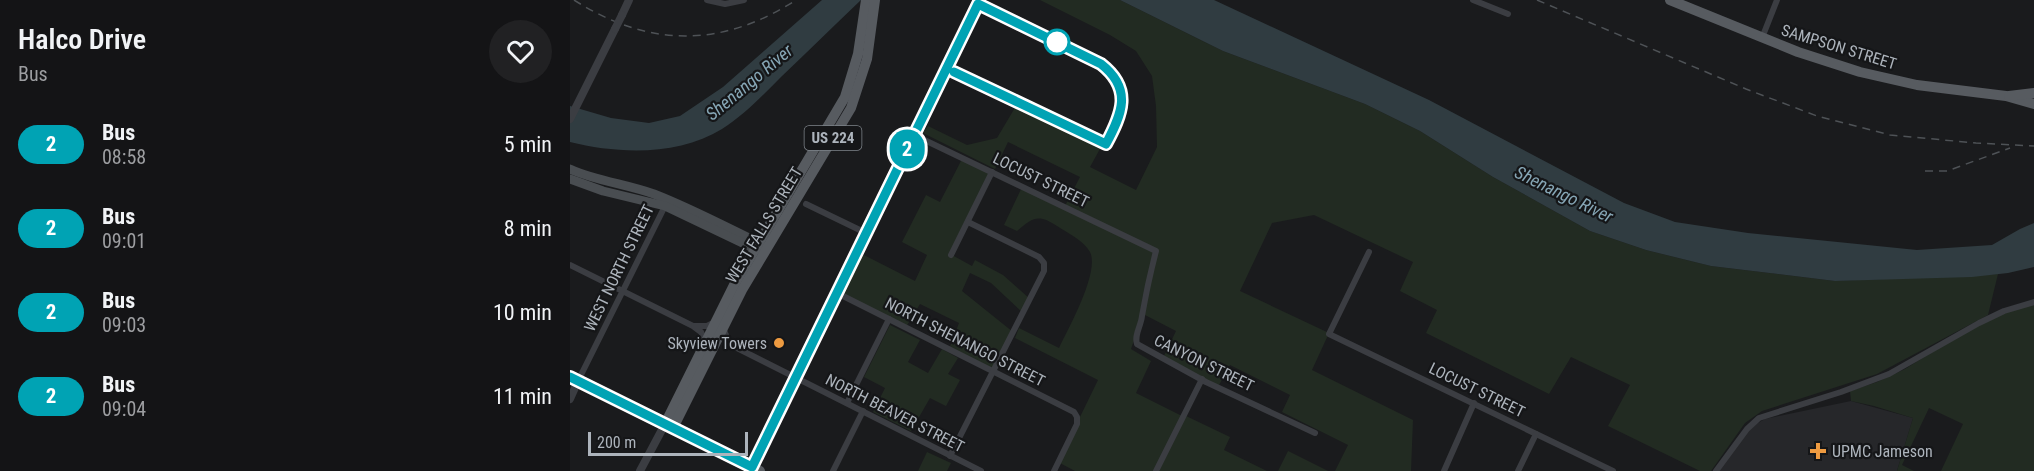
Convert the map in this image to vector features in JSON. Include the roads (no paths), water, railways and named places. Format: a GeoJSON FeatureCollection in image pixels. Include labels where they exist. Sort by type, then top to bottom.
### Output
{"type":"FeatureCollection","features":[{"type":"Feature","properties":{"kind":"main road","name":"WEST FALLS STREET"},"geometry":{"type":"LineString","coordinates":[[669,426],[705,341],[719,325],[845,97],[854,70],[866,0]]}},
{"type":"Feature","properties":{"kind":"main road","name":"WEST FALLS STREET"},"geometry":{"type":"LineString","coordinates":[[669,426],[711,352],[719,325],[746,264],[760,248],[851,108],[867,59],[875,0]]}},
{"type":"Feature","properties":{"kind":"main road","name":"SAMPSON STREET"},"geometry":{"type":"LineString","coordinates":[[1670,0],[1762,39],[1887,79],[1953,91],[2006,96],[2034,104]]}},
{"type":"Feature","properties":{"kind":"main road","name":"SAMPSON STREET"},"geometry":{"type":"LineString","coordinates":[[2006,96],[2034,93]]}},
{"type":"Feature","properties":{"kind":"main road"},"geometry":{"type":"LineString","coordinates":[[570,169],[594,178],[638,189],[760,248]]}},
{"type":"Feature","properties":{"kind":"main road"},"geometry":{"type":"LineString","coordinates":[[570,179],[603,191],[666,203],[739,242],[760,248]]}},
{"type":"Feature","properties":{"kind":"main road"},"geometry":{"type":"LineString","coordinates":[[739,242],[746,252],[746,264]]}},
{"type":"Feature","properties":{"kind":"main road"},"geometry":{"type":"LineString","coordinates":[[574,379],[754,470]]}},
{"type":"Feature","properties":{"kind":"street"},"geometry":{"type":"LineString","coordinates":[[570,119],[629,0]]}},
{"type":"Feature","properties":{"kind":"street"},"geometry":{"type":"LineString","coordinates":[[707,0],[725,4],[744,0]]}},
{"type":"Feature","properties":{"kind":"street"},"geometry":{"type":"LineString","coordinates":[[1473,0],[1508,14]]}},
{"type":"Feature","properties":{"kind":"street"},"geometry":{"type":"LineString","coordinates":[[1762,39],[1777,0]]}},
{"type":"Feature","properties":{"kind":"street"},"geometry":{"type":"LineString","coordinates":[[754,470],[796,378],[979,2],[1108,69],[1118,82],[1122,104],[1118,120],[1106,144],[947,68]]}},
{"type":"Feature","properties":{"kind":"street","name":"LOCUST STREET"},"geometry":{"type":"LineString","coordinates":[[914,135],[1156,251]]}},
{"type":"Feature","properties":{"kind":"street"},"geometry":{"type":"LineString","coordinates":[[951,255],[992,172]]}},
{"type":"Feature","properties":{"kind":"street","name":"WEST NORTH STREET"},"geometry":{"type":"LineString","coordinates":[[574,379],[666,203]]}},
{"type":"Feature","properties":{"kind":"street"},"geometry":{"type":"LineString","coordinates":[[806,204],[866,233]]}},
{"type":"Feature","properties":{"kind":"street"},"geometry":{"type":"LineString","coordinates":[[950,456],[1044,271],[1044,263],[1039,257],[968,222]]}},
{"type":"Feature","properties":{"kind":"street","name":"CANYON STREET"},"geometry":{"type":"LineString","coordinates":[[1156,251],[1145,290],[1142,317],[1135,341],[1138,346],[1315,433]]}},
{"type":"Feature","properties":{"kind":"street","name":"LOCUST STREET"},"geometry":{"type":"LineString","coordinates":[[1369,252],[1329,334],[1608,470]]}},
{"type":"Feature","properties":{"kind":"street"},"geometry":{"type":"LineString","coordinates":[[570,265],[693,326],[701,332],[705,341]]}},
{"type":"Feature","properties":{"kind":"street","name":"NORTH SHENANGO STREET"},"geometry":{"type":"LineString","coordinates":[[837,293],[1074,412],[1077,424],[1054,471]]}},
{"type":"Feature","properties":{"kind":"street"},"geometry":{"type":"LineString","coordinates":[[1716,471],[1747,429],[1759,418],[1889,374],[1979,323],[2004,311],[2034,302]]}},
{"type":"Feature","properties":{"kind":"street"},"geometry":{"type":"LineString","coordinates":[[847,403],[889,319]]}},
{"type":"Feature","properties":{"kind":"street"},"geometry":{"type":"LineString","coordinates":[[693,326],[719,325],[733,346]]}},
{"type":"Feature","properties":{"kind":"street"},"geometry":{"type":"LineString","coordinates":[[711,352],[722,346],[733,346]]}},
{"type":"Feature","properties":{"kind":"street","name":"NORTH BEAVER STREET"},"geometry":{"type":"LineString","coordinates":[[733,346],[981,471]]}},
{"type":"Feature","properties":{"kind":"street"},"geometry":{"type":"LineString","coordinates":[[570,399],[574,379]]}},
{"type":"Feature","properties":{"kind":"street"},"geometry":{"type":"LineString","coordinates":[[1156,471],[1202,379]]}},
{"type":"Feature","properties":{"kind":"street"},"geometry":{"type":"LineString","coordinates":[[1444,471],[1474,403]]}},
{"type":"Feature","properties":{"kind":"street"},"geometry":{"type":"LineString","coordinates":[[833,471],[863,411]]}},
{"type":"Feature","properties":{"kind":"street"},"geometry":{"type":"LineString","coordinates":[[640,471],[669,426]]}},
{"type":"Feature","properties":{"kind":"street"},"geometry":{"type":"LineString","coordinates":[[1518,471],[1536,434]]}},
{"type":"Feature","properties":{"kind":"water","name":"Shenango River"},"geometry":{"type":"Polygon","coordinates":[[[822,0],[861,0],[738,118],[722,129],[687,144],[648,150],[608,149],[570,142],[570,106],[611,118],[649,123],[680,116],[723,87],[822,0]]]}},
{"type":"Feature","properties":{"kind":"water","name":"Shenango River"},"geometry":{"type":"Polygon","coordinates":[[[1120,0],[1214,0],[1429,100],[1624,203],[1675,222],[1748,233],[1917,250],[1992,245],[2034,223],[2034,267],[1972,277],[1835,281],[1711,266],[1646,250],[1590,231],[1493,177],[1420,131],[1365,104],[1223,51],[1120,0]]]}},
{"type":"Feature","properties":{"kind":"railway"},"geometry":{"type":"LineString","coordinates":[[574,0],[602,16],[630,27],[658,34],[685,36],[713,34],[741,27],[768,16],[796,0]]}},
{"type":"Feature","properties":{"kind":"railway"},"geometry":{"type":"LineString","coordinates":[[1537,0],[1746,89],[1817,116],[1890,135],[2034,146]]}},
{"type":"Feature","properties":{"kind":"railway"},"geometry":{"type":"LineString","coordinates":[[1925,171],[1947,171],[2010,148]]}},
{"type":"Feature","properties":{"kind":"place","name":"Skyview Towers"},"geometry":{"type":"Point","coordinates":[779,343]}},
{"type":"Feature","properties":{"kind":"place","name":"UPMC Jameson"},"geometry":{"type":"Point","coordinates":[1818,451]}}]}
